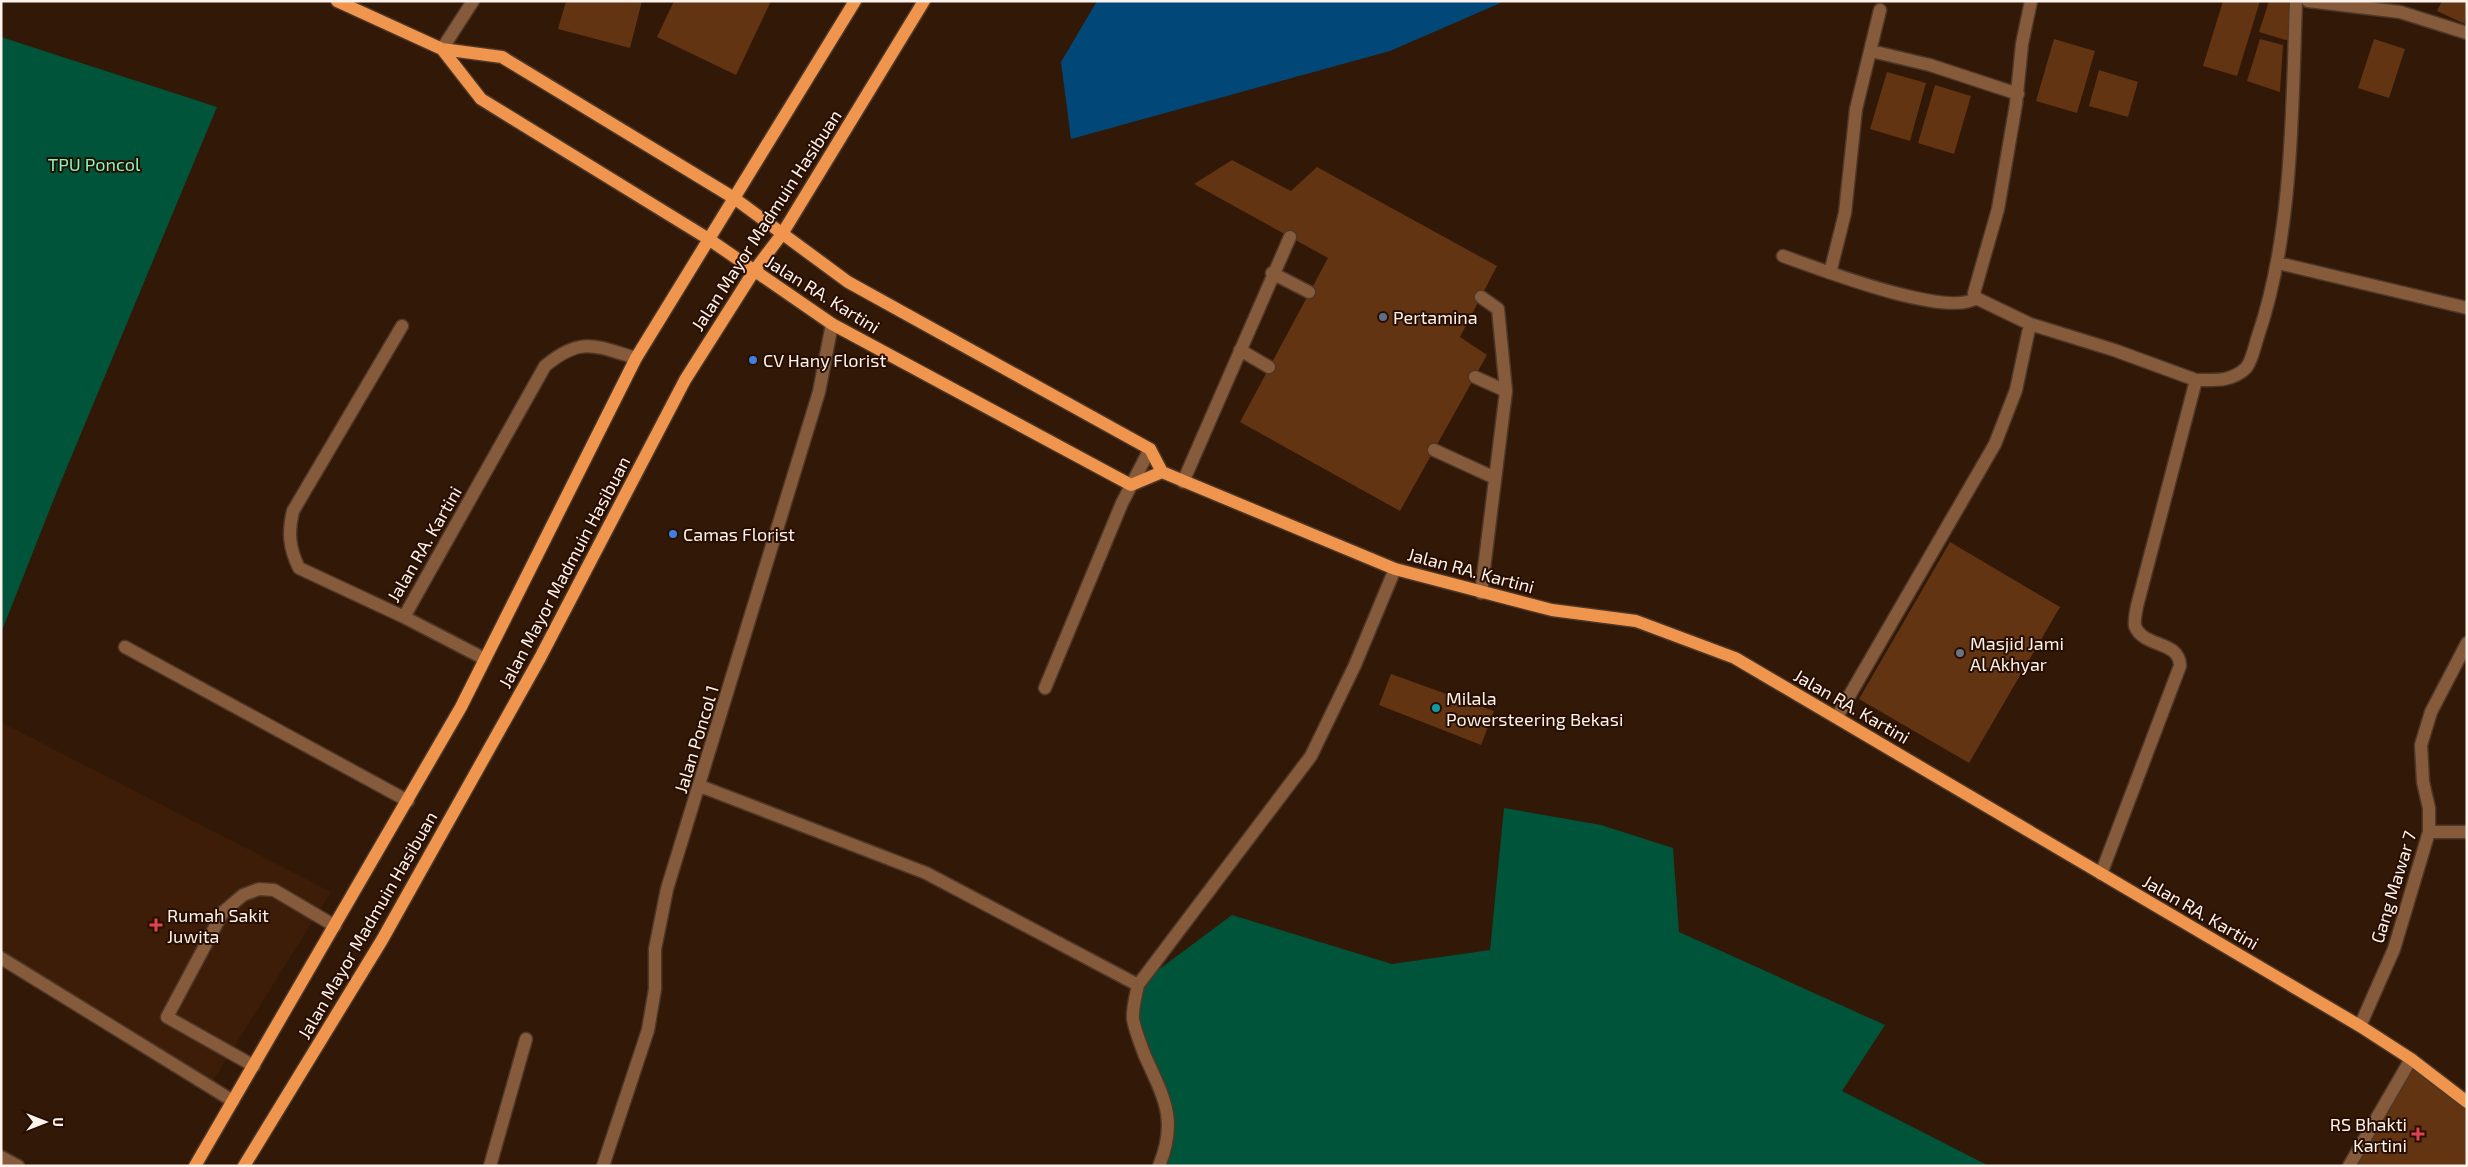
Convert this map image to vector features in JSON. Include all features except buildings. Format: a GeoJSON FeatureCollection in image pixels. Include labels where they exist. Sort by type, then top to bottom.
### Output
{"type":"FeatureCollection","features":[{"type":"Feature","properties":{"kind":"main road","name":"Jalan RA. Kartini"},"geometry":{"type":"LineString","coordinates":[[336,1],[442,49],[502,57],[734,198],[848,282],[1150,449]]}},
{"type":"Feature","properties":{"kind":"main road","name":"Jalan Mayor Madmuin Hasibuan"},"geometry":{"type":"LineString","coordinates":[[195,1166],[461,707],[636,358],[707,238],[734,198],[854,1]]}},
{"type":"Feature","properties":{"kind":"main road","name":"Jalan Mayor Madmuin Hasibuan"},"geometry":{"type":"LineString","coordinates":[[244,1166],[382,940],[540,658],[684,380],[754,271],[782,234],[924,1]]}},
{"type":"Feature","properties":{"kind":"main road","name":"Jalan RA. Kartini"},"geometry":{"type":"LineString","coordinates":[[442,49],[480,99],[707,238],[832,324],[1131,485]]}},
{"type":"Feature","properties":{"kind":"main road"},"geometry":{"type":"LineString","coordinates":[[1131,485],[1162,472],[1150,449]]}},
{"type":"Feature","properties":{"kind":"main road","name":"Jalan RA. Kartini"},"geometry":{"type":"LineString","coordinates":[[1162,472],[1395,569],[1552,610],[1636,621],[1735,658],[2360,1026],[2411,1059],[2467,1102]]}},
{"type":"Feature","properties":{"kind":"street"},"geometry":{"type":"LineString","coordinates":[[442,49],[473,1]]}},
{"type":"Feature","properties":{"kind":"street"},"geometry":{"type":"LineString","coordinates":[[2031,1],[2022,44],[2018,94],[1998,209],[1974,293],[1976,298],[2030,324],[2114,350],[2196,380],[2229,380],[2247,366],[2264,316],[2278,263],[2290,144],[2296,1]]}},
{"type":"Feature","properties":{"kind":"street"},"geometry":{"type":"LineString","coordinates":[[2308,1],[2400,12],[2467,33]]}},
{"type":"Feature","properties":{"kind":"street"},"geometry":{"type":"LineString","coordinates":[[1830,273],[1845,212],[1856,109],[1880,10]]}},
{"type":"Feature","properties":{"kind":"street"},"geometry":{"type":"LineString","coordinates":[[1871,51],[1930,65],[2018,94]]}},
{"type":"Feature","properties":{"kind":"street"},"geometry":{"type":"LineString","coordinates":[[1183,482],[1272,272],[1290,237]]}},
{"type":"Feature","properties":{"kind":"street"},"geometry":{"type":"LineString","coordinates":[[1784,256],[1853,282],[1930,301],[1963,304],[1976,298]]}},
{"type":"Feature","properties":{"kind":"street"},"geometry":{"type":"LineString","coordinates":[[2278,263],[2467,308]]}},
{"type":"Feature","properties":{"kind":"street"},"geometry":{"type":"LineString","coordinates":[[1272,272],[1309,292]]}},
{"type":"Feature","properties":{"kind":"street"},"geometry":{"type":"LineString","coordinates":[[1481,297],[1498,309],[1506,391],[1481,593]]}},
{"type":"Feature","properties":{"kind":"street","name":"Jalan Poncol 1"},"geometry":{"type":"LineString","coordinates":[[603,1166],[648,1030],[656,989],[656,948],[667,889],[819,392],[832,324]]}},
{"type":"Feature","properties":{"kind":"street"},"geometry":{"type":"LineString","coordinates":[[1837,717],[1996,444],[2016,390],[2030,324]]}},
{"type":"Feature","properties":{"kind":"street","name":"Jalan RA. Kartini"},"geometry":{"type":"LineString","coordinates":[[402,326],[293,511],[289,530],[291,552],[299,568],[404,617],[546,366],[562,352],[579,346],[594,346],[636,358]]}},
{"type":"Feature","properties":{"kind":"street"},"geometry":{"type":"LineString","coordinates":[[1240,350],[1269,366]]}},
{"type":"Feature","properties":{"kind":"street"},"geometry":{"type":"LineString","coordinates":[[1475,377],[1506,391]]}},
{"type":"Feature","properties":{"kind":"street"},"geometry":{"type":"LineString","coordinates":[[2101,874],[2180,666],[2180,659],[2176,652],[2138,632],[2134,624],[2137,606],[2196,380]]}},
{"type":"Feature","properties":{"kind":"street"},"geometry":{"type":"LineString","coordinates":[[1045,688],[1131,485],[1150,449]]}},
{"type":"Feature","properties":{"kind":"street"},"geometry":{"type":"LineString","coordinates":[[1434,450],[1495,478]]}},
{"type":"Feature","properties":{"kind":"street"},"geometry":{"type":"LineString","coordinates":[[1159,1166],[1165,1152],[1170,1125],[1164,1096],[1141,1047],[1133,1019],[1138,985],[1311,756],[1354,665],[1395,569]]}},
{"type":"Feature","properties":{"kind":"street"},"geometry":{"type":"LineString","coordinates":[[404,617],[486,659]]}},
{"type":"Feature","properties":{"kind":"street","name":"Gang Mawar 7"},"geometry":{"type":"LineString","coordinates":[[2360,1026],[2394,948],[2429,832],[2429,808],[2422,782],[2421,745],[2431,712],[2467,643]]}},
{"type":"Feature","properties":{"kind":"street"},"geometry":{"type":"LineString","coordinates":[[125,647],[408,801]]}},
{"type":"Feature","properties":{"kind":"street"},"geometry":{"type":"LineString","coordinates":[[700,786],[926,873],[1138,985]]}},
{"type":"Feature","properties":{"kind":"street"},"geometry":{"type":"LineString","coordinates":[[2429,832],[2467,832]]}},
{"type":"Feature","properties":{"kind":"street"},"geometry":{"type":"LineString","coordinates":[[254,1066],[167,1017],[223,912],[243,895],[259,889],[274,890],[335,926]]}},
{"type":"Feature","properties":{"kind":"street"},"geometry":{"type":"LineString","coordinates":[[1,958],[233,1101]]}},
{"type":"Feature","properties":{"kind":"street"},"geometry":{"type":"LineString","coordinates":[[490,1166],[526,1039]]}},
{"type":"Feature","properties":{"kind":"street"},"geometry":{"type":"LineString","coordinates":[[2349,1166],[2411,1059]]}},
{"type":"Feature","properties":{"kind":"street"},"geometry":{"type":"LineString","coordinates":[[1,1157],[18,1166]]}},
{"type":"Feature","properties":{"kind":"shaded area","name":"Rumah Sakit Juwita"},"geometry":{"type":"Polygon","coordinates":[[[1,722],[331,892],[209,1087],[1,958],[1,722]]]}},
{"type":"Feature","properties":{"kind":"green space","name":"TPU Poncol"},"geometry":{"type":"Polygon","coordinates":[[[1,37],[217,107],[57,491],[1,633],[1,37]]]}},
{"type":"Feature","properties":{"kind":"green space"},"geometry":{"type":"Polygon","coordinates":[[[1504,808],[1601,825],[1673,848],[1679,932],[1885,1025],[1842,1091],[1989,1166],[1159,1166],[1170,1125],[1133,1019],[1138,985],[1232,915],[1392,964],[1490,950],[1504,808]]]}},
{"type":"Feature","properties":{"kind":"water"},"geometry":{"type":"Polygon","coordinates":[[[1097,1],[1505,1],[1390,51],[1071,139],[1061,62],[1097,1]]]}},
{"type":"Feature","properties":{"kind":"place","name":"Pertamina"},"geometry":{"type":"Point","coordinates":[1383,317]}},
{"type":"Feature","properties":{"kind":"place","name":"CV Hany Florist"},"geometry":{"type":"Point","coordinates":[753,360]}},
{"type":"Feature","properties":{"kind":"place","name":"Camas Florist"},"geometry":{"type":"Point","coordinates":[673,534]}},
{"type":"Feature","properties":{"kind":"place","name":"Masjid Jami Al Akhyar"},"geometry":{"type":"Point","coordinates":[1960,653]}},
{"type":"Feature","properties":{"kind":"place","name":"Milala Powersteering Bekasi"},"geometry":{"type":"Point","coordinates":[1436,708]}},
{"type":"Feature","properties":{"kind":"place","name":"Rumah Sakit Juwita"},"geometry":{"type":"Point","coordinates":[156,925]}},
{"type":"Feature","properties":{"kind":"place","name":"RS Bhakti Kartini"},"geometry":{"type":"Point","coordinates":[2418,1134]}}]}
